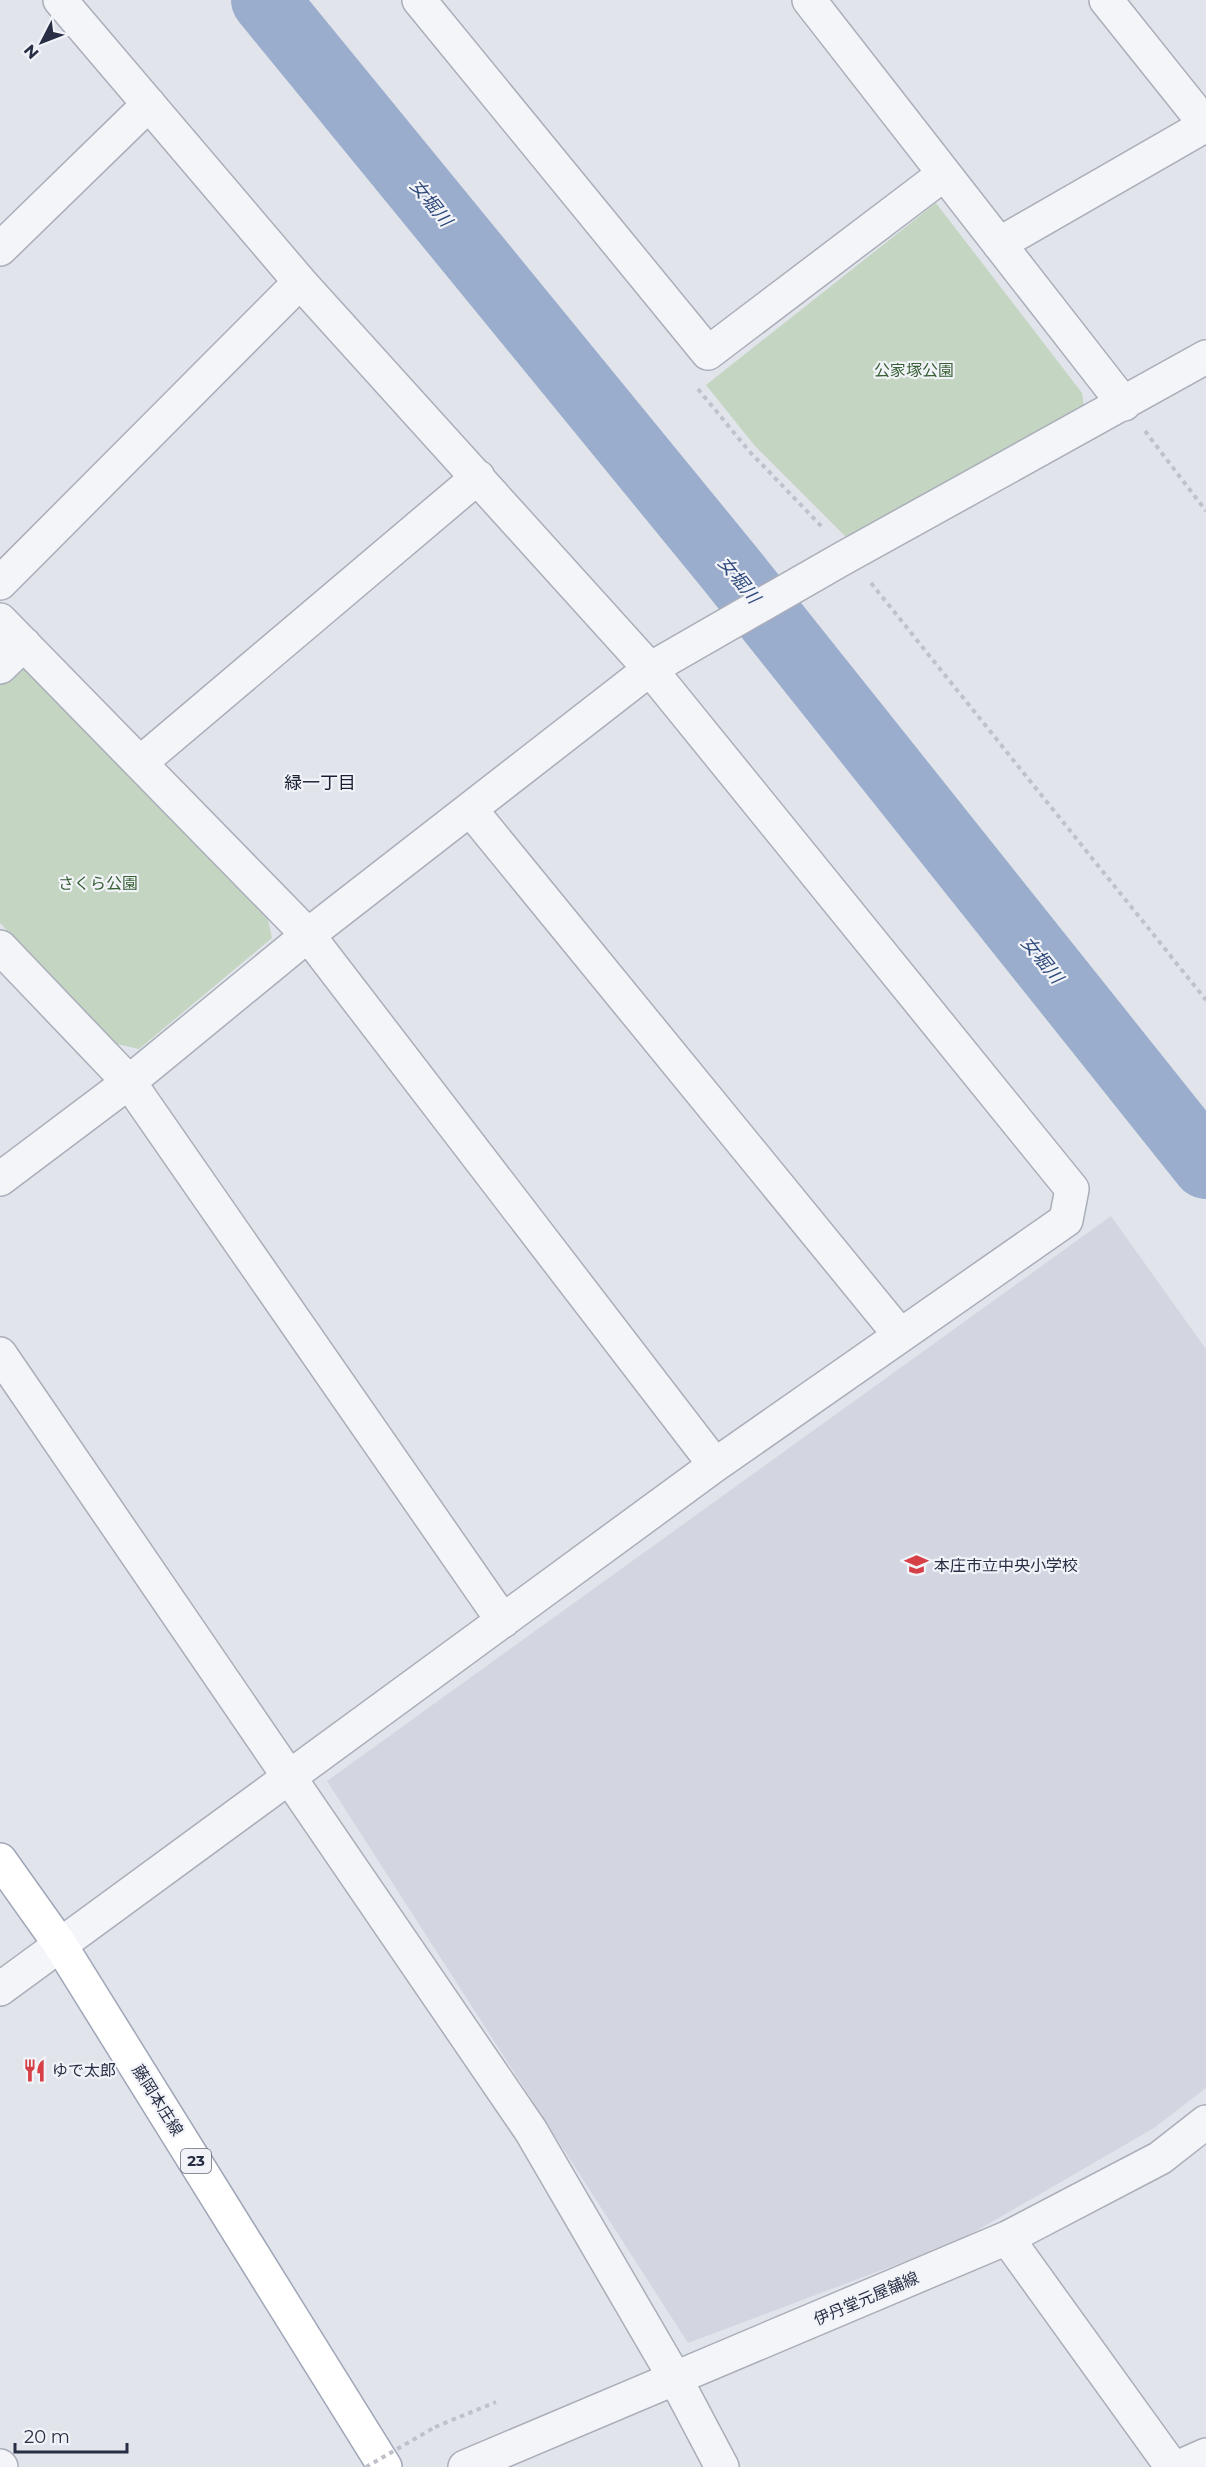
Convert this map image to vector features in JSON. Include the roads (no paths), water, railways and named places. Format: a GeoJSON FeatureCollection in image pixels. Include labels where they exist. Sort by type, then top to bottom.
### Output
{"type":"FeatureCollection","features":[{"type":"Feature","properties":{"kind":"main road","name":"藤岡本庄線"},"geometry":{"type":"LineString","coordinates":[[0,1860],[59,1943],[385,2467]]}},
{"type":"Feature","properties":{"kind":"street"},"geometry":{"type":"LineString","coordinates":[[0,1989],[59,1943],[289,1778],[715,1465],[1066,1221],[1072,1189],[650,669],[300,282],[60,0]]}},
{"type":"Feature","properties":{"kind":"street"},"geometry":{"type":"LineString","coordinates":[[419,0],[708,353],[944,174]]}},
{"type":"Feature","properties":{"kind":"street"},"geometry":{"type":"LineString","coordinates":[[809,0],[1124,404]]}},
{"type":"Feature","properties":{"kind":"street"},"geometry":{"type":"LineString","coordinates":[[999,244],[1206,125],[1106,0]]}},
{"type":"Feature","properties":{"kind":"street"},"geometry":{"type":"LineString","coordinates":[[0,249],[149,104]]}},
{"type":"Feature","properties":{"kind":"street"},"geometry":{"type":"LineString","coordinates":[[0,583],[300,282]]}},
{"type":"Feature","properties":{"kind":"street"},"geometry":{"type":"LineString","coordinates":[[0,1179],[129,1082],[308,935],[650,669],[845,557],[1206,357]]}},
{"type":"Feature","properties":{"kind":"street"},"geometry":{"type":"LineString","coordinates":[[140,763],[478,477]]}},
{"type":"Feature","properties":{"kind":"street"},"geometry":{"type":"LineString","coordinates":[[0,620],[308,935],[715,1465]]}},
{"type":"Feature","properties":{"kind":"street"},"geometry":{"type":"LineString","coordinates":[[0,667],[24,644]]}},
{"type":"Feature","properties":{"kind":"street"},"geometry":{"type":"LineString","coordinates":[[470,809],[900,1335]]}},
{"type":"Feature","properties":{"kind":"street"},"geometry":{"type":"LineString","coordinates":[[0,947],[129,1082],[502,1621]]}},
{"type":"Feature","properties":{"kind":"street"},"geometry":{"type":"LineString","coordinates":[[0,1354],[531,2131],[676,2380],[722,2467]]}},
{"type":"Feature","properties":{"kind":"street","name":"伊丹堂元屋舗線"},"geometry":{"type":"LineString","coordinates":[[465,2467],[676,2380],[1007,2238],[1160,2158],[1206,2122]]}},
{"type":"Feature","properties":{"kind":"street"},"geometry":{"type":"LineString","coordinates":[[1007,2238],[1172,2467]]}},
{"type":"Feature","properties":{"kind":"street"},"geometry":{"type":"LineString","coordinates":[[1179,2467],[1206,2455]]}},
{"type":"Feature","properties":{"kind":"waterway","name":"女堀川"},"geometry":{"type":"LineString","coordinates":[[265,0],[728,566],[1206,1165]]}},
{"type":"Feature","properties":{"kind":"place","name":"本庄市立中央小学校"},"geometry":{"type":"Point","coordinates":[916,1565]}},
{"type":"Feature","properties":{"kind":"place","name":"ゆで太郎"},"geometry":{"type":"Point","coordinates":[34,2070]}},
{"type":"Feature","properties":{"kind":"district","name":"緑一丁目"},"geometry":{"type":"Point","coordinates":[320,783]}},
{"type":"Feature","properties":{"kind":"park label","name":"公家塚公園"},"geometry":{"type":"Point","coordinates":[914,370]}},
{"type":"Feature","properties":{"kind":"park label","name":"さくら公園"},"geometry":{"type":"Point","coordinates":[98,883]}}]}
